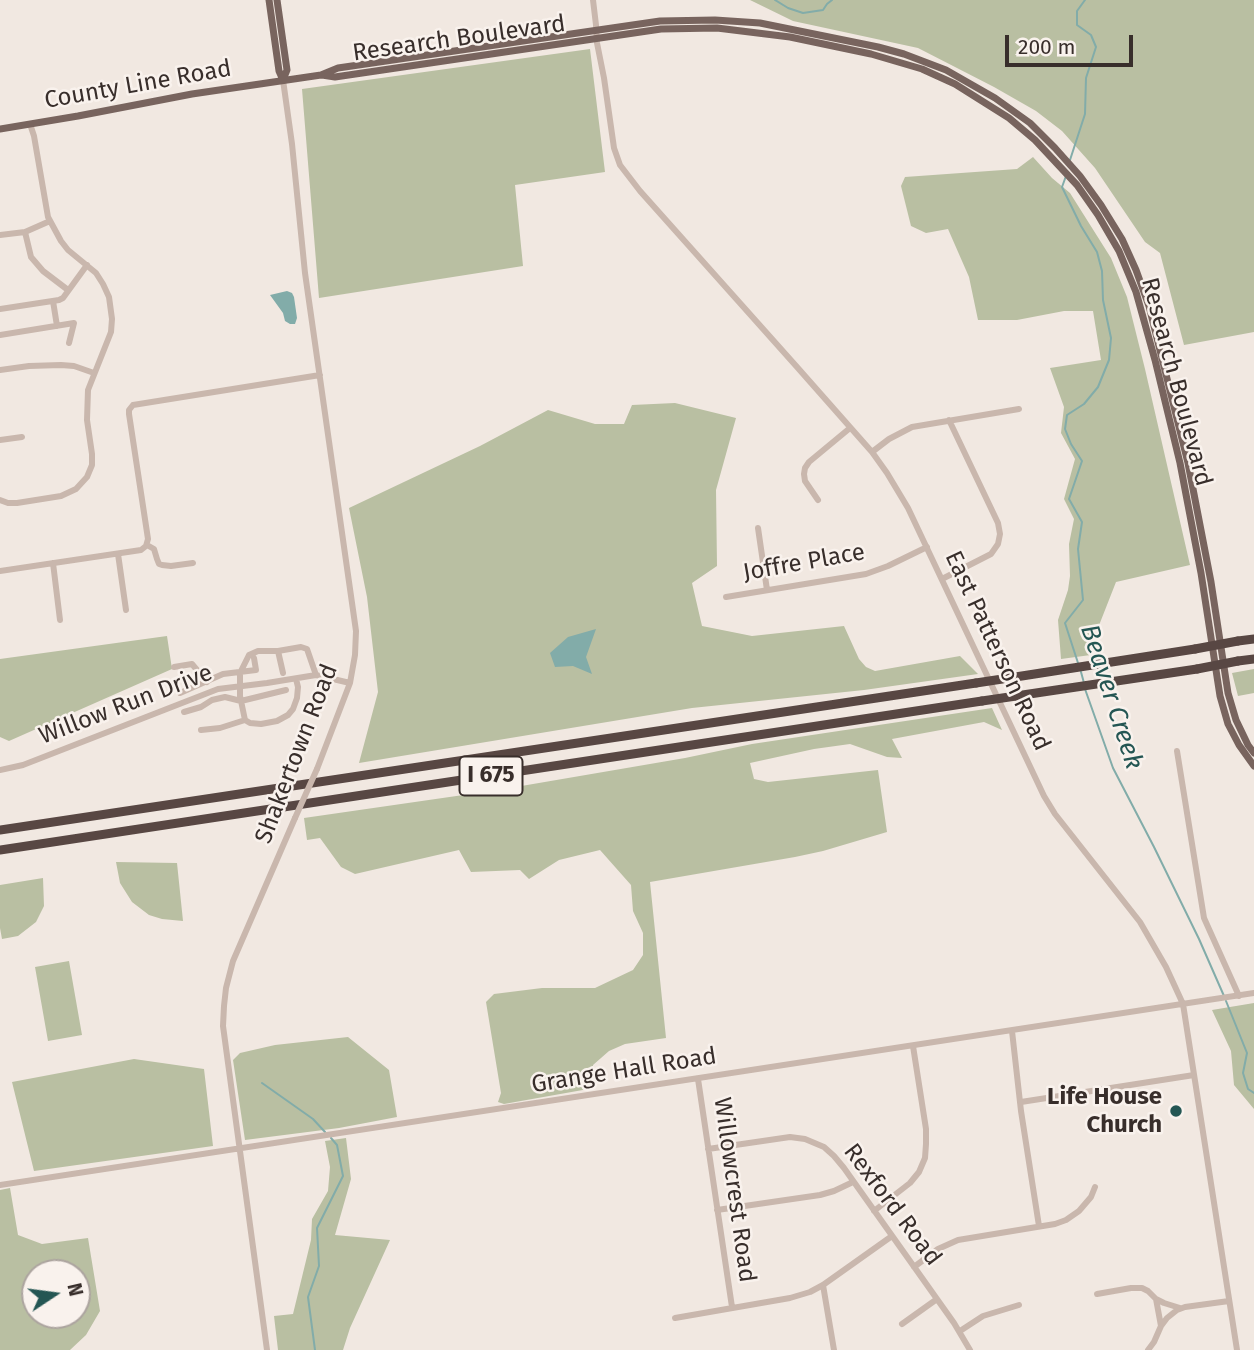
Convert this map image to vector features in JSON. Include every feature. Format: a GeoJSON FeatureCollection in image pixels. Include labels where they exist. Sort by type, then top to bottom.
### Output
{"type":"FeatureCollection","features":[{"type":"Feature","properties":{"kind":"highway","name":"I 675"},"geometry":{"type":"LineString","coordinates":[[0,830],[1254,639]]}},
{"type":"Feature","properties":{"kind":"highway","name":"I 675"},"geometry":{"type":"LineString","coordinates":[[0,850],[1254,659]]}},
{"type":"Feature","properties":{"kind":"main road"},"geometry":{"type":"LineString","coordinates":[[269,0],[279,71],[284,80]]}},
{"type":"Feature","properties":{"kind":"main road"},"geometry":{"type":"LineString","coordinates":[[276,0],[287,70],[284,80]]}},
{"type":"Feature","properties":{"kind":"main road","name":"Research Boulevard"},"geometry":{"type":"LineString","coordinates":[[284,80],[321,75],[338,68],[433,58],[597,34],[660,21],[715,20],[760,23],[904,54],[946,70],[1030,123],[1080,176],[1101,205],[1122,239],[1149,306],[1188,463],[1211,582],[1228,693],[1236,720],[1254,753]]}},
{"type":"Feature","properties":{"kind":"main road","name":"Research Boulevard"},"geometry":{"type":"LineString","coordinates":[[597,34],[718,28],[790,37],[871,54],[922,69],[955,84],[1009,118],[1052,156],[1098,215],[1119,251],[1136,292],[1156,360],[1180,463],[1220,696],[1228,724],[1254,766]]}},
{"type":"Feature","properties":{"kind":"main road","name":"County Line Road"},"geometry":{"type":"LineString","coordinates":[[0,129],[284,80]]}},
{"type":"Feature","properties":{"kind":"street","name":"East Patterson Road"},"geometry":{"type":"LineString","coordinates":[[593,0],[614,148],[620,165],[640,191],[872,452],[899,491],[1044,796],[1055,814],[1140,922],[1161,957],[1183,1004],[1237,1350]]}},
{"type":"Feature","properties":{"kind":"street","name":"Shakertown Road"},"geometry":{"type":"LineString","coordinates":[[267,1350],[223,1026],[226,988],[233,961],[317,769],[350,683],[356,626],[305,273],[284,80]]}},
{"type":"Feature","properties":{"kind":"street"},"geometry":{"type":"LineString","coordinates":[[0,500],[16,503],[61,496],[76,489],[87,477],[92,465],[86,406],[88,390],[111,332],[113,319],[109,297],[96,273],[68,250],[50,221],[30,124]]}},
{"type":"Feature","properties":{"kind":"street"},"geometry":{"type":"LineString","coordinates":[[0,235],[25,232],[50,221]]}},
{"type":"Feature","properties":{"kind":"street"},"geometry":{"type":"LineString","coordinates":[[25,232],[31,257],[43,271],[68,290]]}},
{"type":"Feature","properties":{"kind":"street"},"geometry":{"type":"LineString","coordinates":[[0,309],[63,298],[88,265]]}},
{"type":"Feature","properties":{"kind":"street"},"geometry":{"type":"LineString","coordinates":[[53,301],[57,326]]}},
{"type":"Feature","properties":{"kind":"street"},"geometry":{"type":"LineString","coordinates":[[0,335],[75,323],[69,343]]}},
{"type":"Feature","properties":{"kind":"street"},"geometry":{"type":"LineString","coordinates":[[0,370],[61,365],[94,373]]}},
{"type":"Feature","properties":{"kind":"street"},"geometry":{"type":"LineString","coordinates":[[0,571],[141,550],[147,545],[129,414],[131,408],[141,403],[320,375]]}},
{"type":"Feature","properties":{"kind":"street"},"geometry":{"type":"LineString","coordinates":[[872,452],[889,439],[917,425],[1019,409]]}},
{"type":"Feature","properties":{"kind":"street"},"geometry":{"type":"LineString","coordinates":[[942,579],[991,554],[998,544],[1000,534],[998,523],[949,420]]}},
{"type":"Feature","properties":{"kind":"street"},"geometry":{"type":"LineString","coordinates":[[818,500],[805,481],[805,468],[850,428]]}},
{"type":"Feature","properties":{"kind":"street"},"geometry":{"type":"LineString","coordinates":[[0,440],[22,437]]}},
{"type":"Feature","properties":{"kind":"street"},"geometry":{"type":"LineString","coordinates":[[758,528],[767,590]]}},
{"type":"Feature","properties":{"kind":"street"},"geometry":{"type":"LineString","coordinates":[[147,545],[154,549],[162,565],[193,563]]}},
{"type":"Feature","properties":{"kind":"street","name":"Joffre Place"},"geometry":{"type":"LineString","coordinates":[[726,597],[866,574],[927,547]]}},
{"type":"Feature","properties":{"kind":"street"},"geometry":{"type":"LineString","coordinates":[[118,554],[126,610]]}},
{"type":"Feature","properties":{"kind":"street"},"geometry":{"type":"LineString","coordinates":[[53,563],[60,620]]}},
{"type":"Feature","properties":{"kind":"street"},"geometry":{"type":"LineString","coordinates":[[296,679],[298,693],[295,706],[288,715],[277,721],[261,724],[250,723],[245,719],[240,673],[248,655],[258,651],[301,647],[307,649],[316,676]]}},
{"type":"Feature","properties":{"kind":"street"},"geometry":{"type":"LineString","coordinates":[[278,651],[283,673]]}},
{"type":"Feature","properties":{"kind":"street"},"geometry":{"type":"LineString","coordinates":[[180,693],[223,674],[256,670],[254,658]]}},
{"type":"Feature","properties":{"kind":"street"},"geometry":{"type":"LineString","coordinates":[[174,667],[192,664],[207,682]]}},
{"type":"Feature","properties":{"kind":"street","name":"Willow Run Drive"},"geometry":{"type":"LineString","coordinates":[[0,770],[23,765],[209,691],[316,676],[350,683]]}},
{"type":"Feature","properties":{"kind":"street"},"geometry":{"type":"LineString","coordinates":[[184,712],[225,697],[241,701],[286,690]]}},
{"type":"Feature","properties":{"kind":"street"},"geometry":{"type":"LineString","coordinates":[[201,730],[220,728],[245,719]]}},
{"type":"Feature","properties":{"kind":"street"},"geometry":{"type":"LineString","coordinates":[[1177,751],[1204,918],[1239,996]]}},
{"type":"Feature","properties":{"kind":"street","name":"Grange Hall Road"},"geometry":{"type":"LineString","coordinates":[[0,1185],[1254,993]]}},
{"type":"Feature","properties":{"kind":"street"},"geometry":{"type":"LineString","coordinates":[[1012,1031],[1040,1227]]}},
{"type":"Feature","properties":{"kind":"street"},"geometry":{"type":"LineString","coordinates":[[874,1211],[910,1183],[925,1158],[926,1129],[913,1046]]}},
{"type":"Feature","properties":{"kind":"street"},"geometry":{"type":"LineString","coordinates":[[1021,1102],[1194,1075]]}},
{"type":"Feature","properties":{"kind":"street","name":"Willowcrest Road"},"geometry":{"type":"LineString","coordinates":[[698,1079],[732,1307]]}},
{"type":"Feature","properties":{"kind":"street","name":"Rexford Road"},"geometry":{"type":"LineString","coordinates":[[708,1149],[783,1138],[805,1139],[818,1143],[829,1151],[914,1266],[960,1331],[970,1350]]}},
{"type":"Feature","properties":{"kind":"street"},"geometry":{"type":"LineString","coordinates":[[717,1210],[820,1195],[853,1182]]}},
{"type":"Feature","properties":{"kind":"street"},"geometry":{"type":"LineString","coordinates":[[914,1266],[938,1249],[958,1240],[1060,1223],[1073,1217],[1089,1199],[1095,1187]]}},
{"type":"Feature","properties":{"kind":"street"},"geometry":{"type":"LineString","coordinates":[[676,1318],[797,1297],[823,1285],[892,1236]]}},
{"type":"Feature","properties":{"kind":"street"},"geometry":{"type":"LineString","coordinates":[[823,1285],[834,1350]]}},
{"type":"Feature","properties":{"kind":"street"},"geometry":{"type":"LineString","coordinates":[[1097,1294],[1139,1288],[1148,1290],[1156,1299],[1171,1306],[1185,1307],[1229,1301]]}},
{"type":"Feature","properties":{"kind":"street"},"geometry":{"type":"LineString","coordinates":[[902,1324],[937,1299]]}},
{"type":"Feature","properties":{"kind":"street"},"geometry":{"type":"LineString","coordinates":[[1156,1299],[1161,1326]]}},
{"type":"Feature","properties":{"kind":"street"},"geometry":{"type":"LineString","coordinates":[[960,1331],[987,1314],[1019,1305]]}},
{"type":"Feature","properties":{"kind":"street"},"geometry":{"type":"LineString","coordinates":[[1148,1350],[1161,1326],[1173,1312],[1185,1307]]}},
{"type":"Feature","properties":{"kind":"green space"},"geometry":{"type":"Polygon","coordinates":[[[750,0],[1254,0],[1254,332],[1184,345],[1160,253],[1145,242],[1095,168],[1062,131],[1036,111],[918,48],[793,21],[750,0]]]}},
{"type":"Feature","properties":{"kind":"green space"},"geometry":{"type":"Polygon","coordinates":[[[590,49],[605,172],[515,185],[523,266],[319,298],[302,89],[590,49]]]}},
{"type":"Feature","properties":{"kind":"green space"},"geometry":{"type":"Polygon","coordinates":[[[1033,157],[1070,193],[1111,258],[1127,297],[1190,565],[1116,582],[1096,633],[1098,654],[1061,659],[1058,620],[1068,590],[1069,544],[1074,519],[1064,499],[1075,459],[1061,433],[1064,407],[1050,368],[1101,360],[1093,311],[1064,311],[1017,320],[978,320],[969,277],[948,229],[926,233],[911,226],[901,186],[905,177],[1017,169],[1033,157]]]}},
{"type":"Feature","properties":{"kind":"green space"},"geometry":{"type":"Polygon","coordinates":[[[675,403],[736,418],[716,490],[717,566],[692,583],[702,626],[752,636],[844,626],[859,659],[866,667],[875,671],[960,656],[978,674],[864,690],[692,708],[359,763],[378,692],[367,597],[349,508],[480,446],[548,410],[595,424],[624,424],[632,405],[675,403]]]}},
{"type":"Feature","properties":{"kind":"green space"},"geometry":{"type":"Polygon","coordinates":[[[167,636],[172,669],[9,741],[0,737],[0,659],[167,636]]]}},
{"type":"Feature","properties":{"kind":"green space"},"geometry":{"type":"Polygon","coordinates":[[[1254,669],[1254,693],[1238,696],[1232,673],[1254,669]]]}},
{"type":"Feature","properties":{"kind":"green space"},"geometry":{"type":"Polygon","coordinates":[[[992,708],[1002,730],[984,722],[892,739],[902,758],[887,757],[850,744],[750,763],[754,779],[768,782],[878,770],[887,832],[795,857],[650,882],[666,1038],[625,1044],[609,1051],[593,1065],[594,1088],[504,1104],[498,1102],[501,1093],[486,1002],[494,994],[542,988],[595,988],[633,970],[643,955],[643,933],[633,911],[631,885],[600,850],[559,860],[529,879],[520,870],[471,872],[459,850],[355,874],[341,867],[320,838],[307,840],[304,818],[498,790],[752,744],[992,708]]]}},
{"type":"Feature","properties":{"kind":"green space"},"geometry":{"type":"Polygon","coordinates":[[[116,862],[177,863],[183,921],[149,915],[132,902],[120,883],[116,862]]]}},
{"type":"Feature","properties":{"kind":"green space"},"geometry":{"type":"Polygon","coordinates":[[[43,878],[44,906],[36,922],[18,936],[2,939],[0,885],[43,878]]]}},
{"type":"Feature","properties":{"kind":"green space"},"geometry":{"type":"Polygon","coordinates":[[[69,961],[82,1035],[48,1041],[35,967],[69,961]]]}},
{"type":"Feature","properties":{"kind":"green space"},"geometry":{"type":"Polygon","coordinates":[[[1254,1003],[1254,1109],[1234,1085],[1231,1051],[1212,1010],[1254,1003]]]}},
{"type":"Feature","properties":{"kind":"green space"},"geometry":{"type":"Polygon","coordinates":[[[348,1037],[389,1070],[397,1117],[339,1128],[245,1140],[233,1060],[240,1053],[275,1045],[348,1037]]]}},
{"type":"Feature","properties":{"kind":"green space"},"geometry":{"type":"Polygon","coordinates":[[[134,1059],[204,1069],[213,1146],[34,1171],[12,1082],[134,1059]]]}},
{"type":"Feature","properties":{"kind":"green space"},"geometry":{"type":"Polygon","coordinates":[[[346,1138],[351,1179],[335,1235],[390,1240],[350,1328],[343,1350],[278,1350],[274,1316],[293,1314],[311,1240],[312,1219],[328,1191],[330,1167],[325,1141],[346,1138]]]}},
{"type":"Feature","properties":{"kind":"green space"},"geometry":{"type":"Polygon","coordinates":[[[10,1188],[18,1235],[42,1244],[88,1238],[100,1311],[91,1326],[91,1259],[21,1259],[21,1329],[90,1329],[70,1350],[0,1350],[0,1190],[10,1188]]]}},
{"type":"Feature","properties":{"kind":"water"},"geometry":{"type":"Polygon","coordinates":[[[287,291],[294,297],[297,318],[295,324],[285,321],[283,313],[270,295],[287,291]]]}},
{"type":"Feature","properties":{"kind":"water"},"geometry":{"type":"Polygon","coordinates":[[[596,629],[586,657],[592,674],[573,666],[555,667],[550,653],[568,637],[596,629]]]}},
{"type":"Feature","properties":{"kind":"waterway"},"geometry":{"type":"LineString","coordinates":[[775,0],[803,13],[823,10],[832,0]]}},
{"type":"Feature","properties":{"kind":"waterway","name":"Beaver Creek"},"geometry":{"type":"LineString","coordinates":[[1070,160],[1085,114],[1086,78],[1096,47],[1091,35],[1077,25],[1077,11],[1085,0]]}},
{"type":"Feature","properties":{"kind":"waterway","name":"Beaver Creek"},"geometry":{"type":"LineString","coordinates":[[1066,176],[1062,187],[1097,252],[1111,338],[1109,360],[1098,387],[1084,404],[1067,415],[1065,429],[1082,461],[1069,499],[1082,522],[1078,549],[1083,600],[1065,623],[1078,663]]}},
{"type":"Feature","properties":{"kind":"waterway","name":"Beaver Creek"},"geometry":{"type":"LineString","coordinates":[[1081,672],[1084,683]]}},
{"type":"Feature","properties":{"kind":"waterway","name":"Beaver Creek"},"geometry":{"type":"LineString","coordinates":[[1085,689],[1113,768],[1199,939],[1224,996]]}},
{"type":"Feature","properties":{"kind":"waterway","name":"Beaver Creek"},"geometry":{"type":"LineString","coordinates":[[1226,1001],[1247,1053],[1243,1073],[1248,1089],[1254,1093]]}},
{"type":"Feature","properties":{"kind":"waterway"},"geometry":{"type":"LineString","coordinates":[[262,1083],[313,1119],[325,1132]]}},
{"type":"Feature","properties":{"kind":"waterway"},"geometry":{"type":"LineString","coordinates":[[315,1350],[308,1297],[319,1266],[317,1228],[343,1176],[337,1145],[331,1138]]}},
{"type":"Feature","properties":{"kind":"place","name":"Life House Church"},"geometry":{"type":"Point","coordinates":[1176,1111]}}]}
